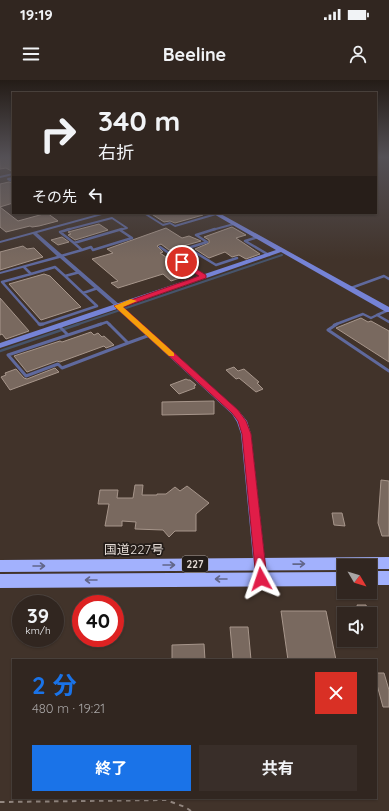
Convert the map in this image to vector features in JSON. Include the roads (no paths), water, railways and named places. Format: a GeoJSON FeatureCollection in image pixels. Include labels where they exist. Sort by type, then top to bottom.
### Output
{"type":"FeatureCollection","features":[{"type":"Feature","properties":{"kind":"highway","name":"国道227号"},"geometry":{"type":"LineString","coordinates":[[0,566],[389,563]]}},
{"type":"Feature","properties":{"kind":"highway"},"geometry":{"type":"LineString","coordinates":[[377,578],[389,578]]}},
{"type":"Feature","properties":{"kind":"highway","name":"227"},"geometry":{"type":"LineString","coordinates":[[0,581],[337,579]]}},
{"type":"Feature","properties":{"kind":"street"},"geometry":{"type":"LineString","coordinates":[[0,242],[103,214]]}},
{"type":"Feature","properties":{"kind":"street"},"geometry":{"type":"LineString","coordinates":[[218,214],[389,310]]}},
{"type":"Feature","properties":{"kind":"street"},"geometry":{"type":"LineString","coordinates":[[34,233],[98,288],[235,412],[242,421],[246,434],[261,579]]}},
{"type":"Feature","properties":{"kind":"street"},"geometry":{"type":"LineString","coordinates":[[0,346],[120,308],[282,250]]}},
{"type":"Feature","properties":{"kind":"street"},"geometry":{"type":"LineString","coordinates":[[0,273],[61,256]]}},
{"type":"Feature","properties":{"kind":"lane"},"geometry":{"type":"LineString","coordinates":[[146,214],[163,225],[170,223],[175,226],[213,214]]}},
{"type":"Feature","properties":{"kind":"lane"},"geometry":{"type":"LineString","coordinates":[[74,243],[127,228],[112,218],[60,232],[82,250]]}},
{"type":"Feature","properties":{"kind":"lane"},"geometry":{"type":"LineString","coordinates":[[234,224],[196,235],[207,242],[188,248],[216,265],[237,258]]}},
{"type":"Feature","properties":{"kind":"lane"},"geometry":{"type":"LineString","coordinates":[[61,256],[90,248],[93,250],[132,238],[120,230]]}},
{"type":"Feature","properties":{"kind":"lane"},"geometry":{"type":"LineString","coordinates":[[258,237],[245,240],[269,254]]}},
{"type":"Feature","properties":{"kind":"lane"},"geometry":{"type":"LineString","coordinates":[[160,247],[204,277]]}},
{"type":"Feature","properties":{"kind":"lane"},"geometry":{"type":"LineString","coordinates":[[223,263],[230,268]]}},
{"type":"Feature","properties":{"kind":"lane"},"geometry":{"type":"LineString","coordinates":[[24,267],[31,274]]}},
{"type":"Feature","properties":{"kind":"lane"},"geometry":{"type":"LineString","coordinates":[[55,267],[65,276],[97,306],[40,325],[2,282],[55,267]]}},
{"type":"Feature","properties":{"kind":"lane"},"geometry":{"type":"LineString","coordinates":[[65,276],[80,272]]}},
{"type":"Feature","properties":{"kind":"lane"},"geometry":{"type":"LineString","coordinates":[[351,288],[384,276],[389,279]]}},
{"type":"Feature","properties":{"kind":"lane"},"geometry":{"type":"LineString","coordinates":[[83,293],[98,288]]}},
{"type":"Feature","properties":{"kind":"lane"},"geometry":{"type":"LineString","coordinates":[[389,310],[371,318],[364,314],[332,326],[328,330],[389,371]]}},
{"type":"Feature","properties":{"kind":"lane"},"geometry":{"type":"LineString","coordinates":[[377,315],[389,322]]}},
{"type":"Feature","properties":{"kind":"lane"},"geometry":{"type":"LineString","coordinates":[[128,343],[107,322],[67,334],[8,355],[26,376],[58,364],[62,368],[150,335]]}},
{"type":"Feature","properties":{"kind":"lane"},"geometry":{"type":"LineString","coordinates":[[60,327],[67,334]]}},
{"type":"Feature","properties":{"kind":"waterway"},"geometry":{"type":"LineString","coordinates":[[76,325],[282,255]]}},
{"type":"Feature","properties":{"kind":"waterway"},"geometry":{"type":"LineString","coordinates":[[0,351],[79,324]]}}]}
